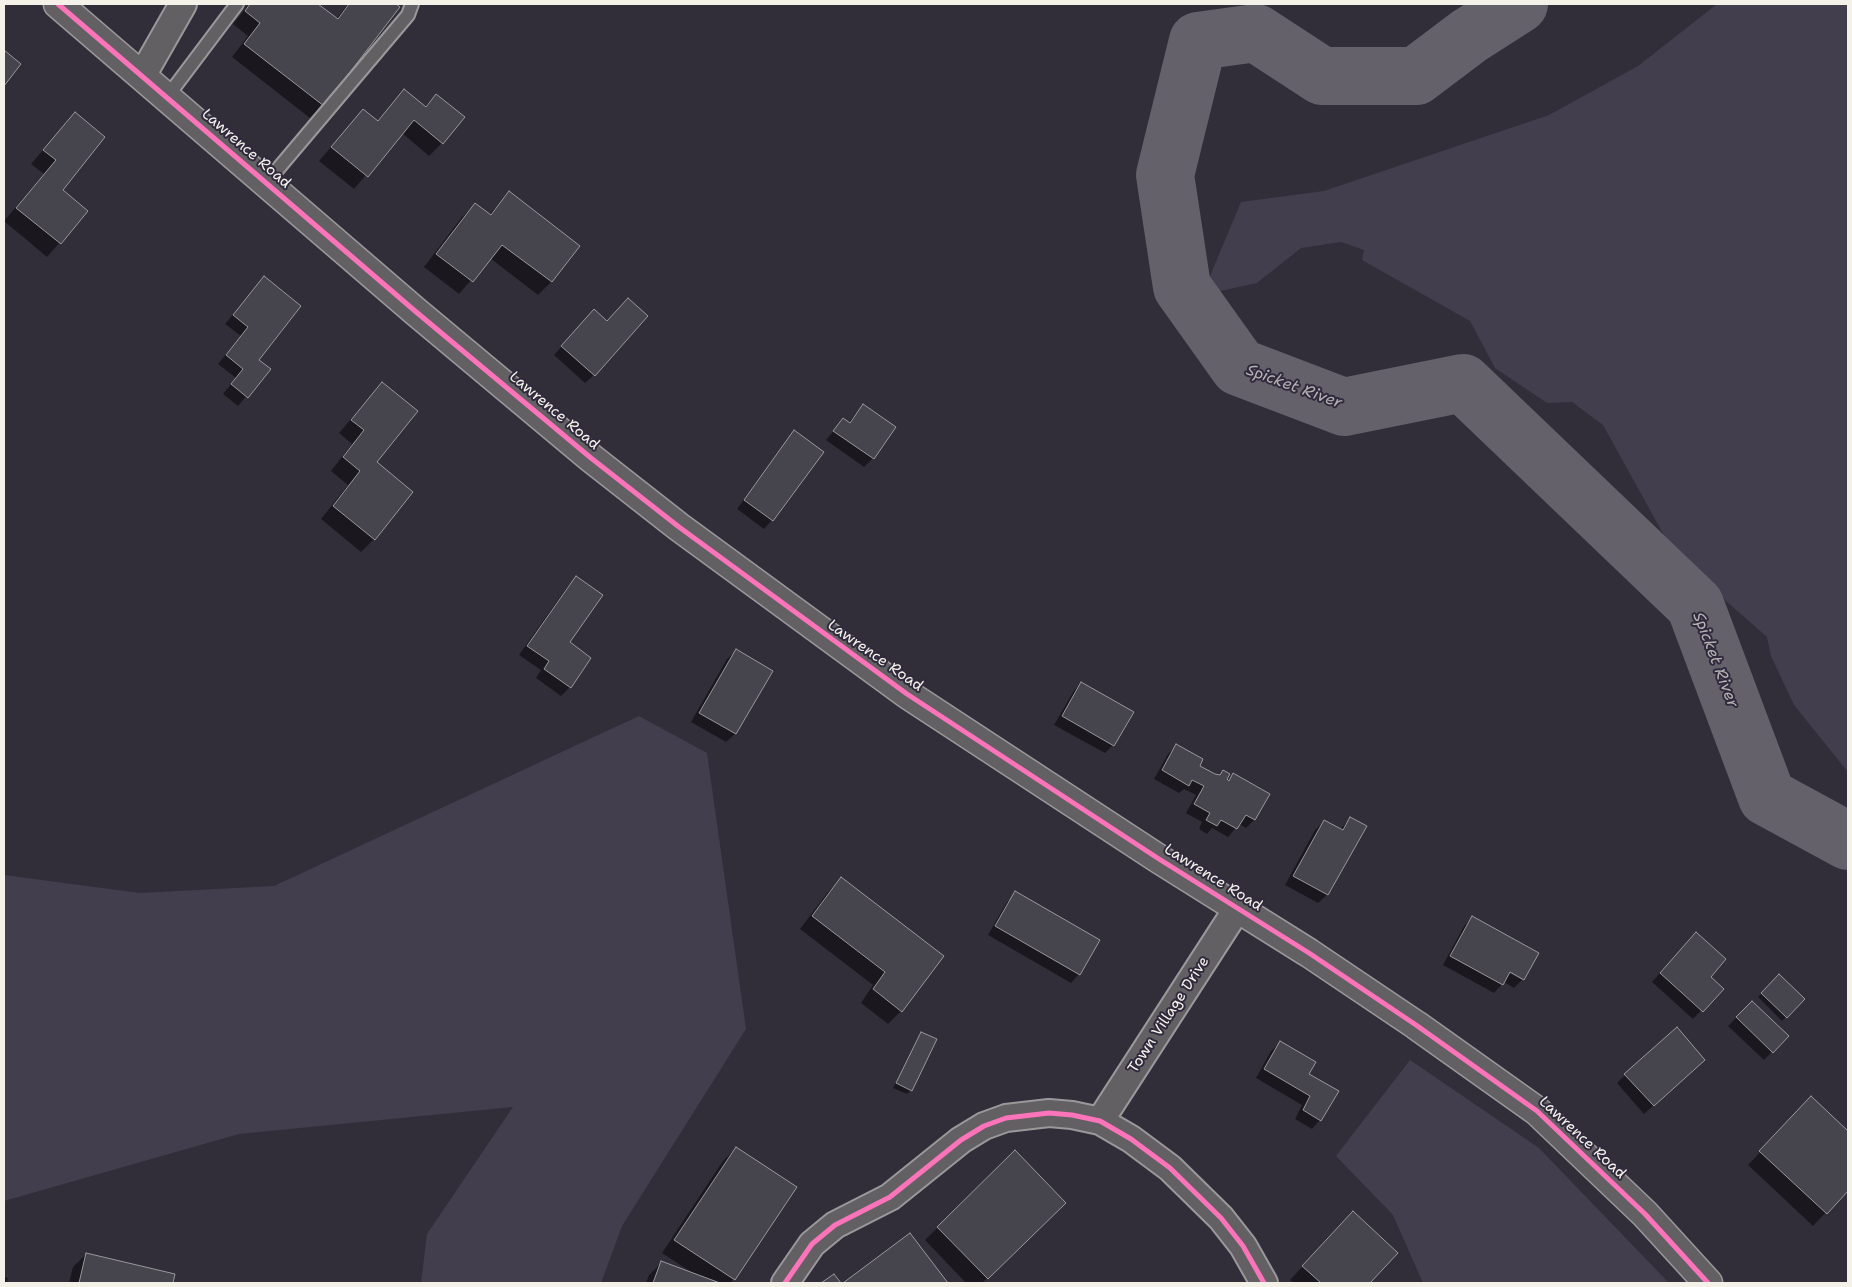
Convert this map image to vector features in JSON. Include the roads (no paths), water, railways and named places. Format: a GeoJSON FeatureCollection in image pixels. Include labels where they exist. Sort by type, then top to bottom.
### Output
{"type":"FeatureCollection","features":[{"type":"Feature","properties":{"kind":"street","name":"Lawrence Road"},"geometry":{"type":"LineString","coordinates":[[58,4],[591,458],[760,589],[907,694],[1237,909],[1309,953],[1408,1019],[1537,1111],[1645,1214],[1708,1283]]}},
{"type":"Feature","properties":{"kind":"street"},"geometry":{"type":"LineString","coordinates":[[142,76],[183,4]]}},
{"type":"Feature","properties":{"kind":"street","name":"Town Village Drive"},"geometry":{"type":"LineString","coordinates":[[1100,1120],[1237,909]]}},
{"type":"Feature","properties":{"kind":"street"},"geometry":{"type":"LineString","coordinates":[[785,1283],[812,1244],[835,1225],[890,1197],[961,1140],[984,1126],[1006,1118],[1031,1114],[1072,1114],[1100,1120],[1147,1151],[1196,1191],[1221,1218],[1243,1246],[1264,1283]]}},
{"type":"Feature","properties":{"kind":"lane"},"geometry":{"type":"LineString","coordinates":[[167,97],[237,4]]}},
{"type":"Feature","properties":{"kind":"lane"},"geometry":{"type":"LineString","coordinates":[[266,182],[408,16],[412,4]]}},
{"type":"Feature","properties":{"kind":"waterway","name":"Spicket River"},"geometry":{"type":"LineString","coordinates":[[1519,4],[1469,36],[1416,76],[1322,76],[1256,33],[1198,41],[1165,175],[1182,287],[1239,367],[1344,407],[1463,383],[1695,605],[1767,797],[1848,841]]}}]}
